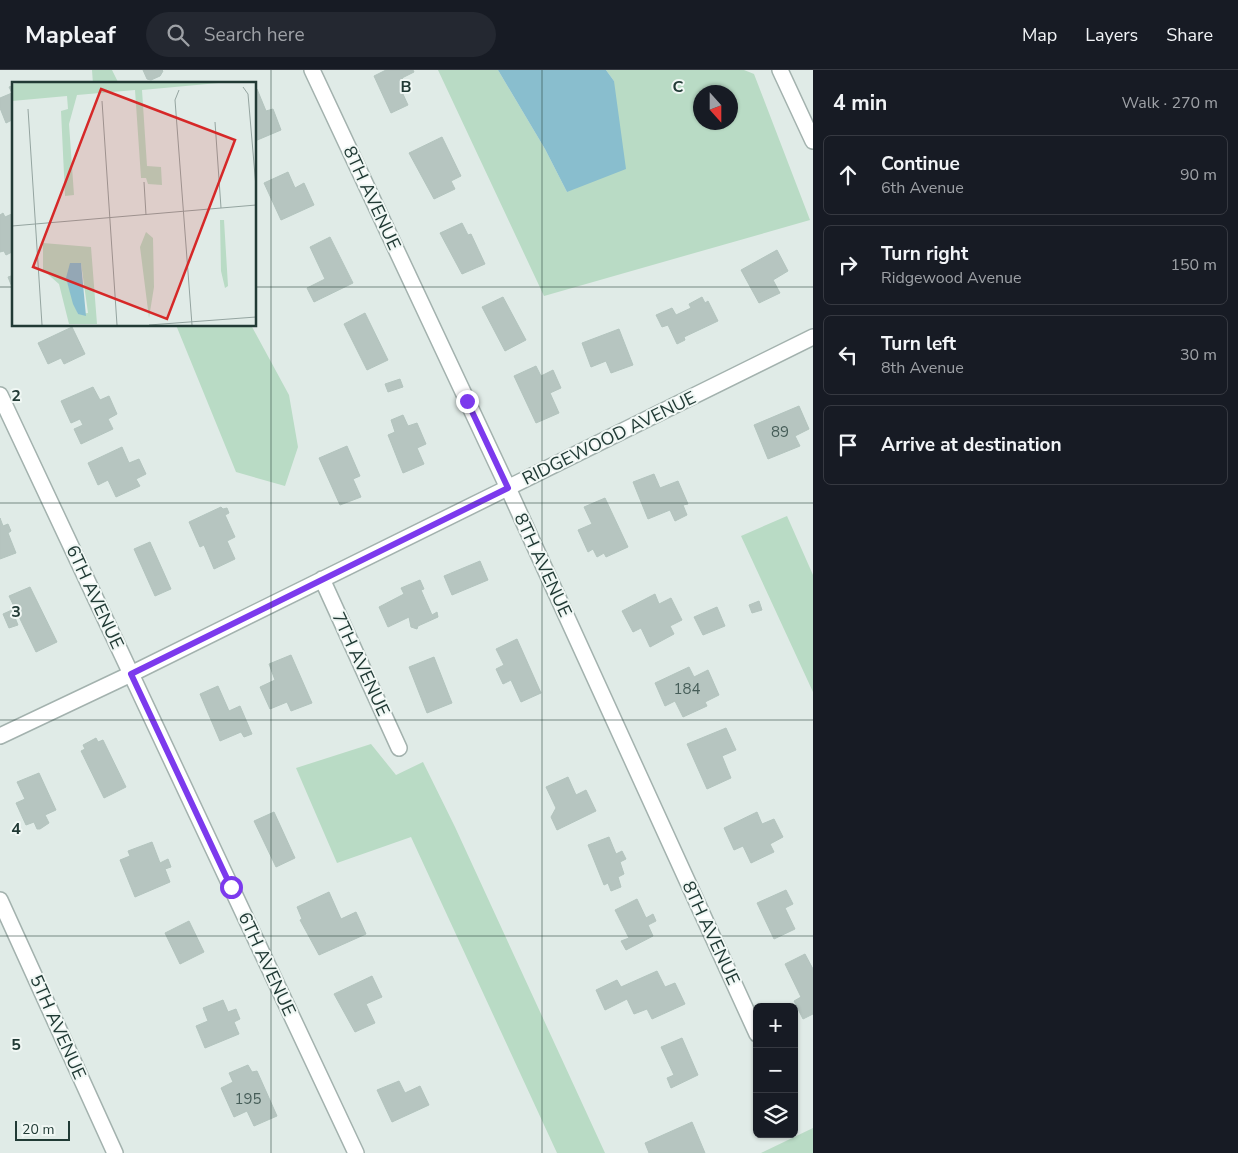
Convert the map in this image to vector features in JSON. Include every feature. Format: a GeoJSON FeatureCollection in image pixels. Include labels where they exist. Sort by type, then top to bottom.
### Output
{"type":"FeatureCollection","features":[{"type":"Feature","properties":{"kind":"street","name":"8TH AVENUE"},"geometry":{"type":"LineString","coordinates":[[312,70],[508,488],[753,1025]]}},
{"type":"Feature","properties":{"kind":"street"},"geometry":{"type":"LineString","coordinates":[[780,70],[813,142]]}},
{"type":"Feature","properties":{"kind":"street","name":"RIDGEWOOD AVENUE"},"geometry":{"type":"LineString","coordinates":[[0,736],[131,674],[813,337]]}},
{"type":"Feature","properties":{"kind":"street","name":"6TH AVENUE"},"geometry":{"type":"LineString","coordinates":[[0,395],[356,1153]]}},
{"type":"Feature","properties":{"kind":"street","name":"7TH AVENUE"},"geometry":{"type":"LineString","coordinates":[[322,579],[399,748]]}},
{"type":"Feature","properties":{"kind":"street","name":"5TH AVENUE"},"geometry":{"type":"LineString","coordinates":[[0,900],[115,1153]]}},
{"type":"Feature","properties":{"kind":"green space"},"geometry":{"type":"Polygon","coordinates":[[[92,70],[112,70],[118,82],[93,82],[92,70]]]}},
{"type":"Feature","properties":{"kind":"green space"},"geometry":{"type":"Polygon","coordinates":[[[438,70],[498,70],[545,149],[567,192],[614,81],[606,70],[744,70],[754,74],[810,220],[544,296],[438,70]]]}},
{"type":"Feature","properties":{"kind":"green space"},"geometry":{"type":"Polygon","coordinates":[[[176,326],[252,326],[289,395],[298,447],[285,486],[236,472],[176,326]]]}},
{"type":"Feature","properties":{"kind":"green space"},"geometry":{"type":"Polygon","coordinates":[[[787,516],[813,575],[813,692],[741,536],[787,516]]]}},
{"type":"Feature","properties":{"kind":"green space"},"geometry":{"type":"Polygon","coordinates":[[[371,744],[396,775],[423,762],[455,827],[605,1153],[557,1153],[411,837],[337,863],[296,768],[371,744]]]}},
{"type":"Feature","properties":{"kind":"green space"},"geometry":{"type":"Polygon","coordinates":[[[813,1128],[813,1153],[761,1153],[792,1138],[798,1138],[798,1135],[813,1128]]]}},
{"type":"Feature","properties":{"kind":"water"},"geometry":{"type":"Polygon","coordinates":[[[498,70],[606,70],[614,81],[626,169],[567,192],[545,149],[498,70]]]}},
{"type":"Feature","properties":{"kind":"building"},"geometry":{"type":"Polygon","coordinates":[[[143,70],[163,71],[160,76],[151,80],[147,79],[143,70]]]}},
{"type":"Feature","properties":{"kind":"building"},"geometry":{"type":"Polygon","coordinates":[[[386,70],[413,70],[414,72],[402,78],[408,89],[402,92],[408,105],[391,113],[374,76],[386,70]]]}},
{"type":"Feature","properties":{"kind":"building"},"geometry":{"type":"Polygon","coordinates":[[[256,90],[266,111],[273,109],[281,130],[256,141],[256,90]]]}},
{"type":"Feature","properties":{"kind":"building"},"geometry":{"type":"Polygon","coordinates":[[[12,93],[12,120],[6,123],[0,108],[0,98],[12,93]]]}},
{"type":"Feature","properties":{"kind":"building"},"geometry":{"type":"Polygon","coordinates":[[[442,137],[461,176],[451,181],[455,189],[434,199],[409,153],[442,137]]]}},
{"type":"Feature","properties":{"kind":"building"},"geometry":{"type":"Polygon","coordinates":[[[288,172],[295,188],[304,183],[314,205],[281,220],[264,183],[288,172]]]}},
{"type":"Feature","properties":{"kind":"building"},"geometry":{"type":"Polygon","coordinates":[[[3,213],[5,217],[12,214],[12,252],[6,255],[4,251],[0,252],[0,215],[3,213]]]}},
{"type":"Feature","properties":{"kind":"building"},"geometry":{"type":"Polygon","coordinates":[[[462,223],[468,235],[471,234],[485,264],[462,274],[440,233],[462,223]]]}},
{"type":"Feature","properties":{"kind":"building"},"geometry":{"type":"Polygon","coordinates":[[[330,237],[353,283],[314,302],[307,288],[325,279],[310,247],[330,237]]]}},
{"type":"Feature","properties":{"kind":"building"},"geometry":{"type":"Polygon","coordinates":[[[777,250],[788,271],[773,280],[780,293],[759,303],[741,270],[777,250]]]}},
{"type":"Feature","properties":{"kind":"building"},"geometry":{"type":"Polygon","coordinates":[[[12,276],[12,287],[8,277],[12,276]]]}},
{"type":"Feature","properties":{"kind":"building"},"geometry":{"type":"Polygon","coordinates":[[[503,297],[526,340],[505,351],[482,307],[503,297]]]}},
{"type":"Feature","properties":{"kind":"building"},"geometry":{"type":"Polygon","coordinates":[[[702,297],[705,303],[708,301],[718,321],[684,337],[685,340],[677,344],[668,325],[662,327],[656,315],[672,308],[676,315],[691,308],[689,304],[702,297]]]}},
{"type":"Feature","properties":{"kind":"building"},"geometry":{"type":"Polygon","coordinates":[[[365,313],[388,360],[367,370],[344,324],[365,313]]]}},
{"type":"Feature","properties":{"kind":"building"},"geometry":{"type":"Polygon","coordinates":[[[72,327],[85,354],[64,364],[61,358],[48,364],[38,343],[72,327]]]}},
{"type":"Feature","properties":{"kind":"building"},"geometry":{"type":"Polygon","coordinates":[[[619,329],[633,365],[611,373],[606,361],[591,367],[582,343],[619,329]]]}},
{"type":"Feature","properties":{"kind":"building"},"geometry":{"type":"Polygon","coordinates":[[[536,366],[541,376],[553,370],[561,388],[550,393],[559,413],[536,423],[514,376],[536,366]]]}},
{"type":"Feature","properties":{"kind":"building"},"geometry":{"type":"Polygon","coordinates":[[[400,379],[403,387],[388,392],[385,384],[400,379]]]}},
{"type":"Feature","properties":{"kind":"building"},"geometry":{"type":"Polygon","coordinates":[[[93,387],[100,400],[109,396],[117,414],[108,419],[113,429],[81,444],[74,429],[83,425],[80,419],[71,423],[61,401],[93,387]]]}},
{"type":"Feature","properties":{"kind":"building"},"geometry":{"type":"Polygon","coordinates":[[[799,406],[809,429],[795,436],[800,446],[768,459],[754,425],[799,406]]]}},
{"type":"Feature","properties":{"kind":"building"},"geometry":{"type":"Polygon","coordinates":[[[403,415],[408,426],[417,423],[426,444],[417,448],[424,464],[403,473],[388,435],[395,432],[391,420],[403,415]]]}},
{"type":"Feature","properties":{"kind":"building"},"geometry":{"type":"Polygon","coordinates":[[[347,446],[360,476],[353,479],[361,497],[340,505],[319,458],[347,446]]]}},
{"type":"Feature","properties":{"kind":"building"},"geometry":{"type":"Polygon","coordinates":[[[122,447],[129,463],[139,459],[146,474],[136,479],[140,486],[116,497],[108,480],[98,485],[88,463],[122,447]]]}},
{"type":"Feature","properties":{"kind":"building"},"geometry":{"type":"Polygon","coordinates":[[[654,474],[660,488],[678,481],[688,504],[683,505],[687,515],[675,521],[670,510],[648,519],[633,482],[654,474]]]}},
{"type":"Feature","properties":{"kind":"building"},"geometry":{"type":"Polygon","coordinates":[[[605,498],[628,547],[606,557],[604,553],[597,557],[593,549],[588,552],[578,530],[592,524],[584,507],[605,498]]]}},
{"type":"Feature","properties":{"kind":"building"},"geometry":{"type":"Polygon","coordinates":[[[221,507],[223,509],[227,508],[229,513],[225,515],[235,537],[227,541],[235,559],[214,569],[204,545],[200,547],[189,522],[221,507]]]}},
{"type":"Feature","properties":{"kind":"building"},"geometry":{"type":"Polygon","coordinates":[[[0,518],[3,526],[8,524],[11,531],[8,533],[16,553],[0,559],[0,518]]]}},
{"type":"Feature","properties":{"kind":"building"},"geometry":{"type":"Polygon","coordinates":[[[150,542],[171,589],[155,596],[134,549],[150,542]]]}},
{"type":"Feature","properties":{"kind":"building"},"geometry":{"type":"Polygon","coordinates":[[[480,561],[488,580],[452,595],[444,576],[480,561]]]}},
{"type":"Feature","properties":{"kind":"building"},"geometry":{"type":"Polygon","coordinates":[[[420,580],[424,589],[421,590],[432,615],[437,612],[438,617],[418,626],[417,629],[411,627],[409,617],[388,627],[379,607],[404,594],[401,588],[420,580]]]}},
{"type":"Feature","properties":{"kind":"building"},"geometry":{"type":"Polygon","coordinates":[[[30,587],[57,642],[36,652],[9,596],[30,587]]]}},
{"type":"Feature","properties":{"kind":"building"},"geometry":{"type":"Polygon","coordinates":[[[655,594],[659,604],[671,598],[682,620],[670,626],[674,634],[650,647],[641,628],[633,632],[622,611],[655,594]]]}},
{"type":"Feature","properties":{"kind":"building"},"geometry":{"type":"Polygon","coordinates":[[[759,601],[762,610],[752,613],[749,605],[759,601]]]}},
{"type":"Feature","properties":{"kind":"building"},"geometry":{"type":"Polygon","coordinates":[[[717,607],[725,626],[703,635],[694,617],[717,607]]]}},
{"type":"Feature","properties":{"kind":"building"},"geometry":{"type":"Polygon","coordinates":[[[12,610],[18,625],[9,628],[3,614],[12,610]]]}},
{"type":"Feature","properties":{"kind":"building"},"geometry":{"type":"Polygon","coordinates":[[[517,639],[541,693],[521,702],[511,680],[503,684],[496,669],[504,665],[496,649],[517,639]]]}},
{"type":"Feature","properties":{"kind":"building"},"geometry":{"type":"Polygon","coordinates":[[[291,655],[312,703],[291,711],[287,702],[270,709],[260,687],[275,680],[269,664],[291,655]]]}},
{"type":"Feature","properties":{"kind":"building"},"geometry":{"type":"Polygon","coordinates":[[[434,657],[452,703],[427,713],[409,667],[434,657]]]}},
{"type":"Feature","properties":{"kind":"building"},"geometry":{"type":"Polygon","coordinates":[[[689,667],[694,677],[708,670],[719,695],[705,702],[707,706],[683,717],[675,701],[665,706],[655,683],[689,667]]]}},
{"type":"Feature","properties":{"kind":"building"},"geometry":{"type":"Polygon","coordinates":[[[218,686],[229,711],[240,706],[252,734],[244,737],[241,732],[220,741],[200,694],[218,686]]]}},
{"type":"Feature","properties":{"kind":"building"},"geometry":{"type":"Polygon","coordinates":[[[726,728],[736,750],[722,756],[731,778],[707,789],[687,744],[726,728]]]}},
{"type":"Feature","properties":{"kind":"building"},"geometry":{"type":"Polygon","coordinates":[[[96,738],[98,742],[103,740],[126,787],[104,798],[81,751],[85,749],[83,745],[96,738]]]}},
{"type":"Feature","properties":{"kind":"building"},"geometry":{"type":"Polygon","coordinates":[[[39,773],[56,810],[45,815],[49,823],[37,829],[34,822],[26,825],[16,803],[25,799],[17,782],[39,773]]]}},
{"type":"Feature","properties":{"kind":"building"},"geometry":{"type":"Polygon","coordinates":[[[568,777],[576,795],[586,790],[596,811],[557,830],[551,817],[556,808],[546,787],[568,777]]]}},
{"type":"Feature","properties":{"kind":"building"},"geometry":{"type":"Polygon","coordinates":[[[274,812],[295,858],[276,867],[254,821],[274,812]]]}},
{"type":"Feature","properties":{"kind":"building"},"geometry":{"type":"Polygon","coordinates":[[[757,812],[762,824],[774,819],[783,837],[770,844],[774,852],[751,863],[743,846],[734,850],[724,828],[757,812]]]}},
{"type":"Feature","properties":{"kind":"building"},"geometry":{"type":"Polygon","coordinates":[[[609,837],[616,854],[622,851],[626,859],[620,862],[624,874],[618,877],[621,887],[611,891],[608,883],[604,885],[588,845],[609,837]]]}},
{"type":"Feature","properties":{"kind":"building"},"geometry":{"type":"Polygon","coordinates":[[[152,842],[160,863],[168,859],[171,867],[165,869],[170,882],[135,897],[120,860],[130,856],[128,851],[152,842]]]}},
{"type":"Feature","properties":{"kind":"building"},"geometry":{"type":"Polygon","coordinates":[[[786,890],[793,904],[785,908],[795,929],[774,939],[757,903],[786,890]]]}},
{"type":"Feature","properties":{"kind":"building"},"geometry":{"type":"Polygon","coordinates":[[[329,892],[341,919],[356,912],[366,934],[319,955],[300,920],[302,919],[297,907],[329,892]]]}},
{"type":"Feature","properties":{"kind":"building"},"geometry":{"type":"Polygon","coordinates":[[[637,899],[646,918],[653,914],[656,921],[648,925],[653,936],[626,950],[621,941],[629,938],[615,910],[637,899]]]}},
{"type":"Feature","properties":{"kind":"building"},"geometry":{"type":"Polygon","coordinates":[[[189,921],[204,952],[180,964],[165,933],[189,921]]]}},
{"type":"Feature","properties":{"kind":"building"},"geometry":{"type":"Polygon","coordinates":[[[805,954],[813,969],[813,1014],[803,1019],[798,1009],[798,1003],[794,1001],[801,997],[785,964],[805,954]]]}},
{"type":"Feature","properties":{"kind":"building"},"geometry":{"type":"Polygon","coordinates":[[[657,971],[665,987],[675,983],[685,1004],[652,1019],[647,1009],[634,1014],[627,999],[605,1010],[596,990],[617,980],[621,987],[657,971]]]}},
{"type":"Feature","properties":{"kind":"building"},"geometry":{"type":"Polygon","coordinates":[[[372,976],[382,997],[366,1004],[375,1023],[355,1032],[334,994],[372,976]]]}},
{"type":"Feature","properties":{"kind":"building"},"geometry":{"type":"Polygon","coordinates":[[[223,1000],[228,1012],[236,1009],[240,1019],[234,1022],[239,1034],[205,1048],[196,1026],[208,1021],[203,1008],[223,1000]]]}},
{"type":"Feature","properties":{"kind":"building"},"geometry":{"type":"Polygon","coordinates":[[[682,1038],[698,1075],[671,1088],[667,1078],[674,1075],[661,1047],[682,1038]]]}},
{"type":"Feature","properties":{"kind":"building"},"geometry":{"type":"Polygon","coordinates":[[[248,1065],[252,1072],[257,1071],[277,1116],[254,1126],[247,1111],[234,1117],[221,1088],[233,1082],[229,1073],[248,1065]]]}},
{"type":"Feature","properties":{"kind":"building"},"geometry":{"type":"Polygon","coordinates":[[[399,1081],[405,1093],[420,1086],[429,1105],[392,1122],[377,1090],[399,1081]]]}},
{"type":"Feature","properties":{"kind":"building"},"geometry":{"type":"Polygon","coordinates":[[[692,1122],[705,1153],[649,1153],[645,1143],[692,1122]]]}},
{"type":"Feature","properties":{"kind":"route"},"geometry":{"type":"LineString","coordinates":[[231,887],[131,674],[508,488],[467,401]]}}]}
